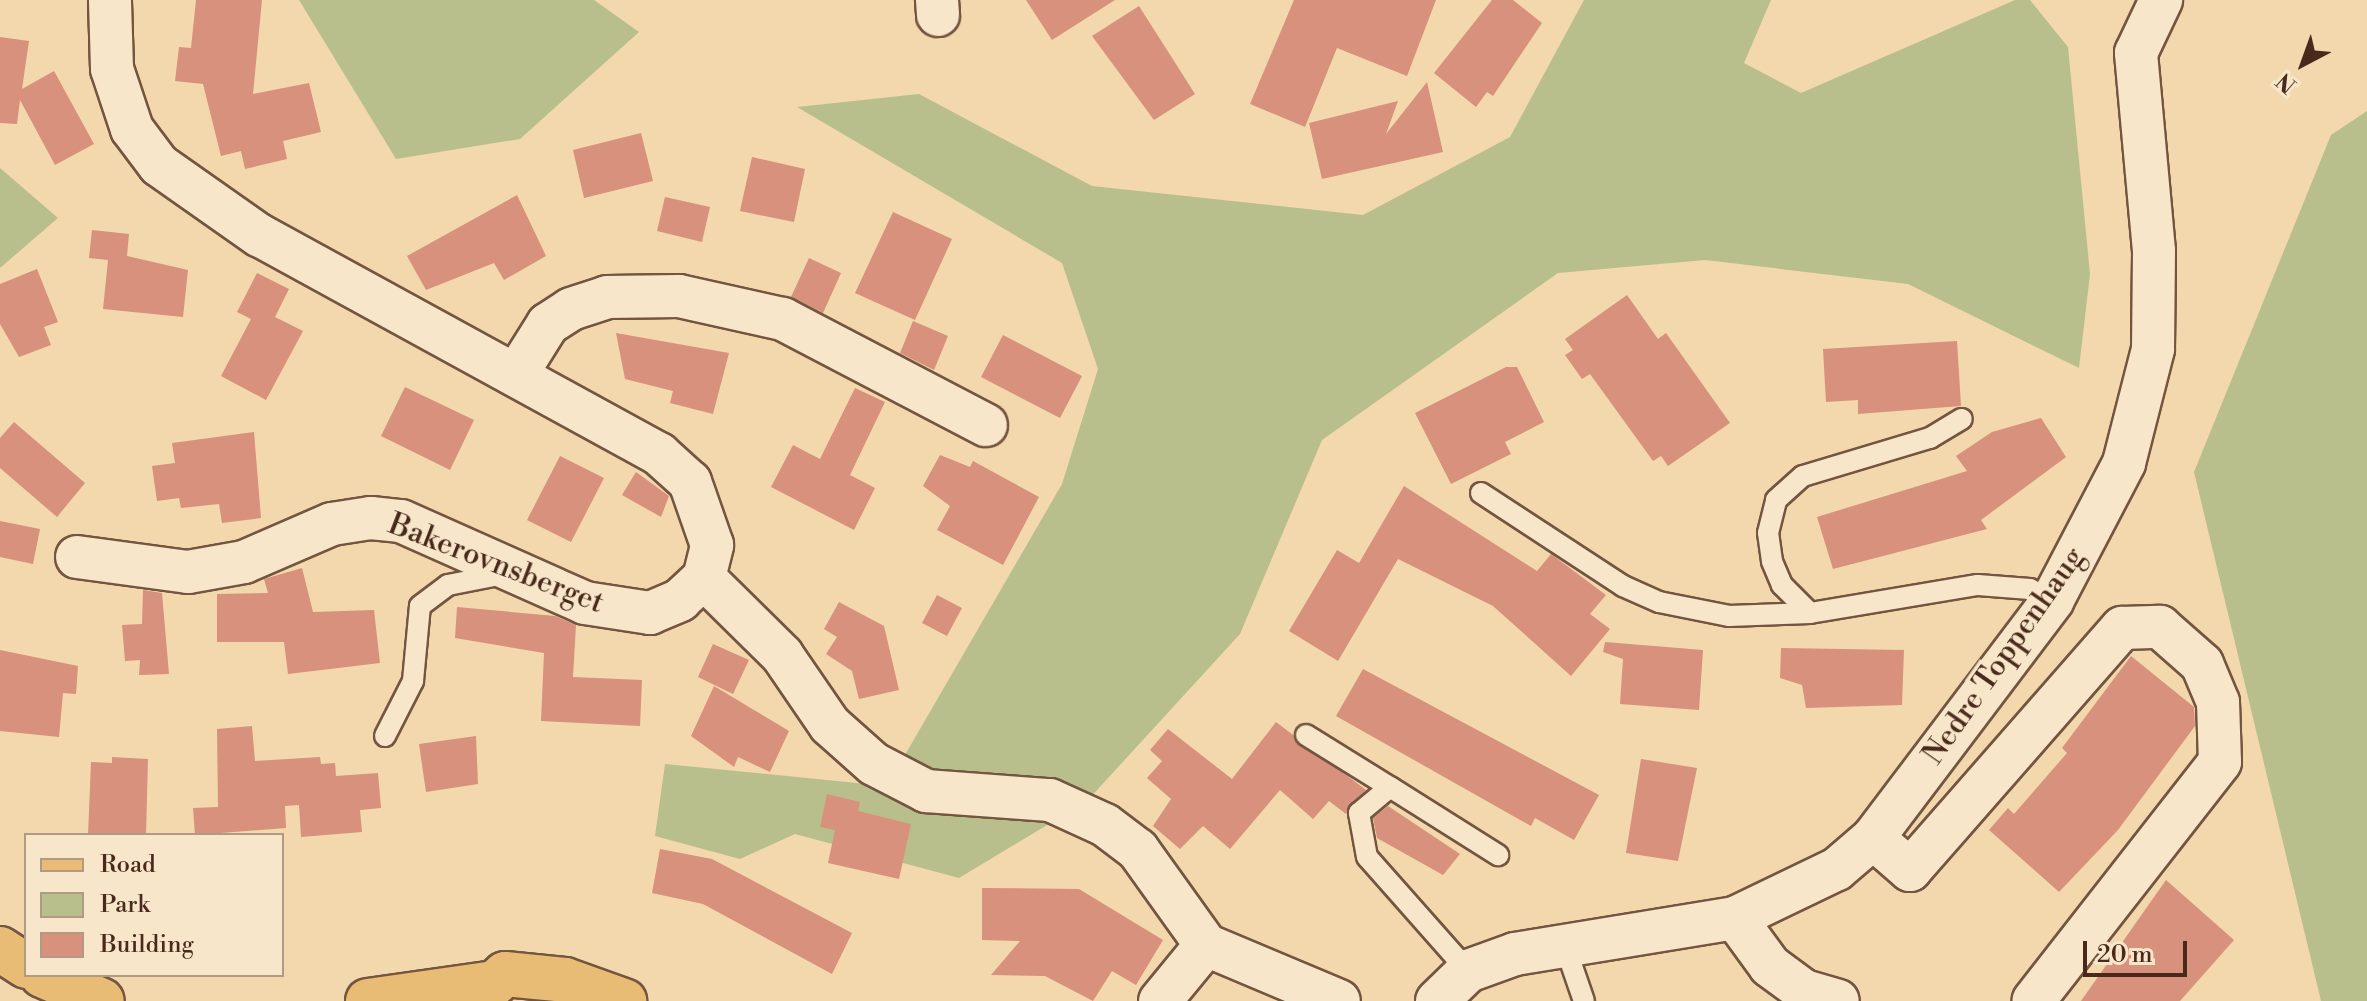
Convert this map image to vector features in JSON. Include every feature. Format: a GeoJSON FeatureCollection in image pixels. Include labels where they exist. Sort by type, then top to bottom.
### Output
{"type":"FeatureCollection","features":[{"type":"Feature","properties":{"kind":"main road"},"geometry":{"type":"LineString","coordinates":[[0,949],[24,965]]}},
{"type":"Feature","properties":{"kind":"main road"},"geometry":{"type":"LineString","coordinates":[[368,1001],[495,983],[505,974],[541,976],[624,1001]]}},
{"type":"Feature","properties":{"kind":"main road"},"geometry":{"type":"LineString","coordinates":[[47,977],[102,1001]]}},
{"type":"Feature","properties":{"kind":"main road"},"geometry":{"type":"LineString","coordinates":[[495,983],[505,994],[550,1001]]}},
{"type":"Feature","properties":{"kind":"street"},"geometry":{"type":"LineString","coordinates":[[110,0],[112,69],[132,129],[159,165],[260,236],[659,454],[690,482],[712,545],[704,578],[782,655],[830,725],[874,764],[926,791],[1050,800],[1105,825],[1138,850],[1206,945],[1339,1001]]}},
{"type":"Feature","properties":{"kind":"street","name":"Nedre Toppenhaug"},"geometry":{"type":"LineString","coordinates":[[1437,1001],[1468,971],[1564,943],[1735,918],[1805,887],[1873,838],[2052,601],[2124,463],[2153,349],[2154,251],[2136,53],[2161,0]]}},
{"type":"Feature","properties":{"kind":"street"},"geometry":{"type":"LineString","coordinates":[[516,375],[548,324],[571,309],[607,297],[679,296],[783,319],[986,425]]}},
{"type":"Feature","properties":{"kind":"street","name":"Bakerovnsberget"},"geometry":{"type":"LineString","coordinates":[[77,557],[188,572],[244,562],[332,524],[371,518],[401,521],[514,568],[585,603],[625,612],[650,613],[680,600],[704,578]]}},
{"type":"Feature","properties":{"kind":"street"},"geometry":{"type":"LineString","coordinates":[[1873,838],[1910,870],[2122,628],[2160,627],[2202,664],[2218,702],[2220,762],[2033,1001]]}},
{"type":"Feature","properties":{"kind":"street"},"geometry":{"type":"LineString","coordinates":[[1735,918],[1770,966],[1804,991],[1838,1001]]}},
{"type":"Feature","properties":{"kind":"street"},"geometry":{"type":"LineString","coordinates":[[1160,1001],[1206,945]]}},
{"type":"Feature","properties":{"kind":"lane"},"geometry":{"type":"LineString","coordinates":[[1810,613],[1782,585],[1772,561],[1768,533],[1776,500],[1803,476],[1930,438],[1962,419]]}},
{"type":"Feature","properties":{"kind":"lane"},"geometry":{"type":"LineString","coordinates":[[1481,493],[1659,602],[1729,616],[1810,613],[1978,585],[2030,589],[2052,601]]}},
{"type":"Feature","properties":{"kind":"lane"},"geometry":{"type":"LineString","coordinates":[[385,736],[413,681],[420,606],[448,585],[514,568]]}},
{"type":"Feature","properties":{"kind":"lane"},"geometry":{"type":"LineString","coordinates":[[1306,735],[1498,855]]}},
{"type":"Feature","properties":{"kind":"lane"},"geometry":{"type":"LineString","coordinates":[[1390,787],[1359,813],[1367,857],[1468,971]]}},
{"type":"Feature","properties":{"kind":"lane"},"geometry":{"type":"LineString","coordinates":[[1564,943],[1584,1001]]}},
{"type":"Feature","properties":{"kind":"green space"},"geometry":{"type":"Polygon","coordinates":[[[299,0],[594,0],[639,32],[520,139],[396,159],[299,0]]]}},
{"type":"Feature","properties":{"kind":"green space"},"geometry":{"type":"Polygon","coordinates":[[[1584,0],[1771,0],[1744,63],[1801,93],[2015,0],[2030,0],[2068,47],[2090,274],[2079,368],[1908,284],[1705,260],[1558,273],[1322,440],[1240,634],[1087,801],[959,878],[795,834],[740,859],[655,836],[665,764],[887,786],[1062,484],[1098,369],[1062,263],[797,107],[919,94],[1092,186],[1363,215],[1510,137],[1584,0]]]}},
{"type":"Feature","properties":{"kind":"green space"},"geometry":{"type":"Polygon","coordinates":[[[2367,111],[2367,1001],[2321,1001],[2194,472],[2331,135],[2367,111]]]}},
{"type":"Feature","properties":{"kind":"green space"},"geometry":{"type":"Polygon","coordinates":[[[0,168],[58,218],[0,268],[0,168]]]}},
{"type":"Feature","properties":{"kind":"building"},"geometry":{"type":"Polygon","coordinates":[[[196,0],[262,0],[253,94],[309,83],[321,132],[283,141],[287,159],[245,169],[241,151],[221,156],[203,84],[175,81],[179,47],[191,48],[196,0]]]}},
{"type":"Feature","properties":{"kind":"building"},"geometry":{"type":"Polygon","coordinates":[[[1026,0],[1115,0],[1052,40],[1026,0]]]}},
{"type":"Feature","properties":{"kind":"building"},"geometry":{"type":"Polygon","coordinates":[[[1294,0],[1436,0],[1407,76],[1337,48],[1305,127],[1250,104],[1294,0]]]}},
{"type":"Feature","properties":{"kind":"building"},"geometry":{"type":"Polygon","coordinates":[[[1492,0],[1513,0],[1542,23],[1493,96],[1487,92],[1476,107],[1434,73],[1492,0]]]}},
{"type":"Feature","properties":{"kind":"building"},"geometry":{"type":"Polygon","coordinates":[[[1139,6],[1195,94],[1154,120],[1092,36],[1139,6]]]}},
{"type":"Feature","properties":{"kind":"building"},"geometry":{"type":"Polygon","coordinates":[[[0,37],[29,41],[22,89],[54,71],[94,144],[55,165],[20,100],[17,124],[0,123],[0,37]]]}},
{"type":"Feature","properties":{"kind":"building"},"geometry":{"type":"Polygon","coordinates":[[[1427,82],[1443,152],[1322,179],[1309,123],[1398,101],[1386,134],[1427,82]]]}},
{"type":"Feature","properties":{"kind":"building"},"geometry":{"type":"Polygon","coordinates":[[[641,133],[653,181],[584,198],[573,150],[641,133]]]}},
{"type":"Feature","properties":{"kind":"building"},"geometry":{"type":"Polygon","coordinates":[[[752,157],[805,169],[794,222],[740,211],[752,157]]]}},
{"type":"Feature","properties":{"kind":"building"},"geometry":{"type":"Polygon","coordinates":[[[517,195],[546,256],[504,280],[494,263],[426,290],[407,256],[517,195]]]}},
{"type":"Feature","properties":{"kind":"building"},"geometry":{"type":"Polygon","coordinates":[[[665,197],[710,207],[702,242],[657,231],[665,197]]]}},
{"type":"Feature","properties":{"kind":"building"},"geometry":{"type":"Polygon","coordinates":[[[893,212],[952,239],[915,320],[855,293],[893,212]]]}},
{"type":"Feature","properties":{"kind":"building"},"geometry":{"type":"Polygon","coordinates":[[[92,230],[129,234],[127,256],[188,270],[183,317],[103,309],[108,260],[89,258],[92,230]]]}},
{"type":"Feature","properties":{"kind":"building"},"geometry":{"type":"Polygon","coordinates":[[[809,258],[841,273],[823,313],[791,297],[809,258]]]}},
{"type":"Feature","properties":{"kind":"building"},"geometry":{"type":"Polygon","coordinates":[[[37,269],[58,322],[44,327],[51,345],[19,357],[0,324],[0,284],[37,269]]]}},
{"type":"Feature","properties":{"kind":"building"},"geometry":{"type":"Polygon","coordinates":[[[257,273],[289,289],[275,317],[303,331],[266,400],[221,376],[251,319],[237,312],[257,273]]]}},
{"type":"Feature","properties":{"kind":"building"},"geometry":{"type":"Polygon","coordinates":[[[1627,295],[1658,339],[1666,333],[1730,423],[1668,466],[1661,456],[1653,461],[1590,374],[1582,379],[1565,355],[1573,350],[1565,339],[1627,295]]]}},
{"type":"Feature","properties":{"kind":"building"},"geometry":{"type":"Polygon","coordinates":[[[913,321],[948,336],[934,370],[900,353],[913,321]]]}},
{"type":"Feature","properties":{"kind":"building"},"geometry":{"type":"Polygon","coordinates":[[[616,333],[729,353],[713,414],[670,403],[673,391],[625,379],[616,333]]]}},
{"type":"Feature","properties":{"kind":"building"},"geometry":{"type":"Polygon","coordinates":[[[1003,335],[1082,376],[1060,418],[981,377],[1003,335]]]}},
{"type":"Feature","properties":{"kind":"building"},"geometry":{"type":"Polygon","coordinates":[[[1957,341],[1961,406],[1858,414],[1858,400],[1826,402],[1823,349],[1957,341]]]}},
{"type":"Feature","properties":{"kind":"building"},"geometry":{"type":"Polygon","coordinates":[[[1506,367],[1517,367],[1544,422],[1505,442],[1511,454],[1451,484],[1415,413],[1506,367]]]}},
{"type":"Feature","properties":{"kind":"building"},"geometry":{"type":"Polygon","coordinates":[[[405,387],[474,420],[450,470],[381,436],[405,387]]]}},
{"type":"Feature","properties":{"kind":"building"},"geometry":{"type":"Polygon","coordinates":[[[855,388],[885,402],[850,475],[875,488],[854,530],[771,487],[793,445],[820,459],[855,388]]]}},
{"type":"Feature","properties":{"kind":"building"},"geometry":{"type":"Polygon","coordinates":[[[2041,418],[2066,457],[1981,520],[1987,529],[1833,569],[1817,517],[1967,471],[1956,456],[1992,432],[2041,418]]]}},
{"type":"Feature","properties":{"kind":"building"},"geometry":{"type":"Polygon","coordinates":[[[14,422],[85,483],[57,517],[0,468],[0,438],[14,422]]]}},
{"type":"Feature","properties":{"kind":"building"},"geometry":{"type":"Polygon","coordinates":[[[254,432],[261,518],[222,523],[219,504],[181,508],[179,498],[157,501],[152,466],[175,463],[172,443],[254,432]]]}},
{"type":"Feature","properties":{"kind":"building"},"geometry":{"type":"Polygon","coordinates":[[[940,455],[970,467],[973,461],[1039,497],[1003,565],[937,530],[950,506],[923,486],[940,455]]]}},
{"type":"Feature","properties":{"kind":"building"},"geometry":{"type":"Polygon","coordinates":[[[560,456],[604,478],[571,542],[527,520],[560,456]]]}},
{"type":"Feature","properties":{"kind":"building"},"geometry":{"type":"Polygon","coordinates":[[[636,472],[669,496],[661,517],[622,495],[636,472]]]}},
{"type":"Feature","properties":{"kind":"building"},"geometry":{"type":"Polygon","coordinates":[[[1404,486],[1537,571],[1551,554],[1606,595],[1590,614],[1610,629],[1571,676],[1493,606],[1398,559],[1338,661],[1289,631],[1337,550],[1359,563],[1404,486]]]}},
{"type":"Feature","properties":{"kind":"building"},"geometry":{"type":"Polygon","coordinates":[[[0,521],[40,529],[33,564],[0,557],[0,521]]]}},
{"type":"Feature","properties":{"kind":"building"},"geometry":{"type":"Polygon","coordinates":[[[302,568],[313,612],[374,610],[380,663],[288,674],[284,642],[217,642],[217,594],[268,593],[264,579],[302,568]]]}},
{"type":"Feature","properties":{"kind":"building"},"geometry":{"type":"Polygon","coordinates":[[[143,590],[162,593],[169,674],[139,675],[140,660],[125,661],[122,625],[142,624],[143,590]]]}},
{"type":"Feature","properties":{"kind":"building"},"geometry":{"type":"Polygon","coordinates":[[[937,595],[962,608],[947,636],[922,623],[937,595]]]}},
{"type":"Feature","properties":{"kind":"building"},"geometry":{"type":"Polygon","coordinates":[[[839,602],[884,626],[899,690],[859,699],[852,671],[826,654],[837,637],[824,629],[839,602]]]}},
{"type":"Feature","properties":{"kind":"building"},"geometry":{"type":"Polygon","coordinates":[[[457,607],[555,616],[576,625],[573,677],[642,680],[640,726],[541,721],[544,653],[455,638],[457,607]]]}},
{"type":"Feature","properties":{"kind":"building"},"geometry":{"type":"Polygon","coordinates":[[[1605,642],[1703,650],[1699,710],[1620,704],[1623,659],[1603,652],[1605,642]]]}},
{"type":"Feature","properties":{"kind":"building"},"geometry":{"type":"Polygon","coordinates":[[[713,644],[749,660],[733,694],[698,677],[713,644]]]}},
{"type":"Feature","properties":{"kind":"building"},"geometry":{"type":"Polygon","coordinates":[[[1781,648],[1904,650],[1902,705],[1806,708],[1802,685],[1780,678],[1781,648]]]}},
{"type":"Feature","properties":{"kind":"building"},"geometry":{"type":"Polygon","coordinates":[[[0,650],[78,666],[76,694],[63,693],[59,737],[0,731],[0,650]]]}},
{"type":"Feature","properties":{"kind":"building"},"geometry":{"type":"Polygon","coordinates":[[[2131,656],[2194,707],[2195,726],[2118,830],[2059,892],[1989,830],[2008,808],[2014,814],[2067,753],[2062,748],[2131,656]]]}},
{"type":"Feature","properties":{"kind":"building"},"geometry":{"type":"Polygon","coordinates":[[[1363,669],[1599,795],[1574,840],[1535,818],[1531,826],[1336,716],[1363,669]]]}},
{"type":"Feature","properties":{"kind":"building"},"geometry":{"type":"Polygon","coordinates":[[[714,686],[789,731],[770,772],[738,757],[734,767],[691,736],[714,686]]]}},
{"type":"Feature","properties":{"kind":"building"},"geometry":{"type":"Polygon","coordinates":[[[1276,722],[1366,790],[1346,814],[1329,801],[1313,819],[1280,790],[1230,849],[1203,826],[1180,849],[1153,826],[1171,799],[1147,778],[1162,761],[1150,750],[1168,729],[1232,779],[1276,722]]]}},
{"type":"Feature","properties":{"kind":"building"},"geometry":{"type":"Polygon","coordinates":[[[252,726],[255,761],[320,757],[321,764],[335,763],[336,776],[378,773],[381,808],[360,810],[362,832],[301,837],[299,805],[285,806],[286,828],[195,833],[193,808],[218,807],[217,729],[252,726]]]}},
{"type":"Feature","properties":{"kind":"building"},"geometry":{"type":"Polygon","coordinates":[[[476,736],[478,784],[426,792],[419,744],[476,736]]]}},
{"type":"Feature","properties":{"kind":"building"},"geometry":{"type":"Polygon","coordinates":[[[112,757],[148,759],[146,833],[88,833],[91,762],[112,763],[112,757]]]}},
{"type":"Feature","properties":{"kind":"building"},"geometry":{"type":"Polygon","coordinates":[[[1641,759],[1697,768],[1678,861],[1626,853],[1641,759]]]}},
{"type":"Feature","properties":{"kind":"building"},"geometry":{"type":"Polygon","coordinates":[[[827,794],[860,802],[858,811],[911,824],[899,879],[828,863],[835,830],[820,827],[827,794]]]}},
{"type":"Feature","properties":{"kind":"building"},"geometry":{"type":"Polygon","coordinates":[[[1388,806],[1460,854],[1443,875],[1377,838],[1373,818],[1388,806]]]}},
{"type":"Feature","properties":{"kind":"building"},"geometry":{"type":"Polygon","coordinates":[[[660,849],[712,859],[852,933],[832,974],[703,904],[652,893],[660,849]]]}},
{"type":"Feature","properties":{"kind":"building"},"geometry":{"type":"Polygon","coordinates":[[[2166,880],[2234,940],[2180,1001],[2081,1001],[2166,880]]]}},
{"type":"Feature","properties":{"kind":"building"},"geometry":{"type":"Polygon","coordinates":[[[982,888],[1079,889],[1163,940],[1136,985],[1112,971],[1093,1001],[1045,976],[991,975],[1020,941],[982,940],[982,888]]]}}]}
